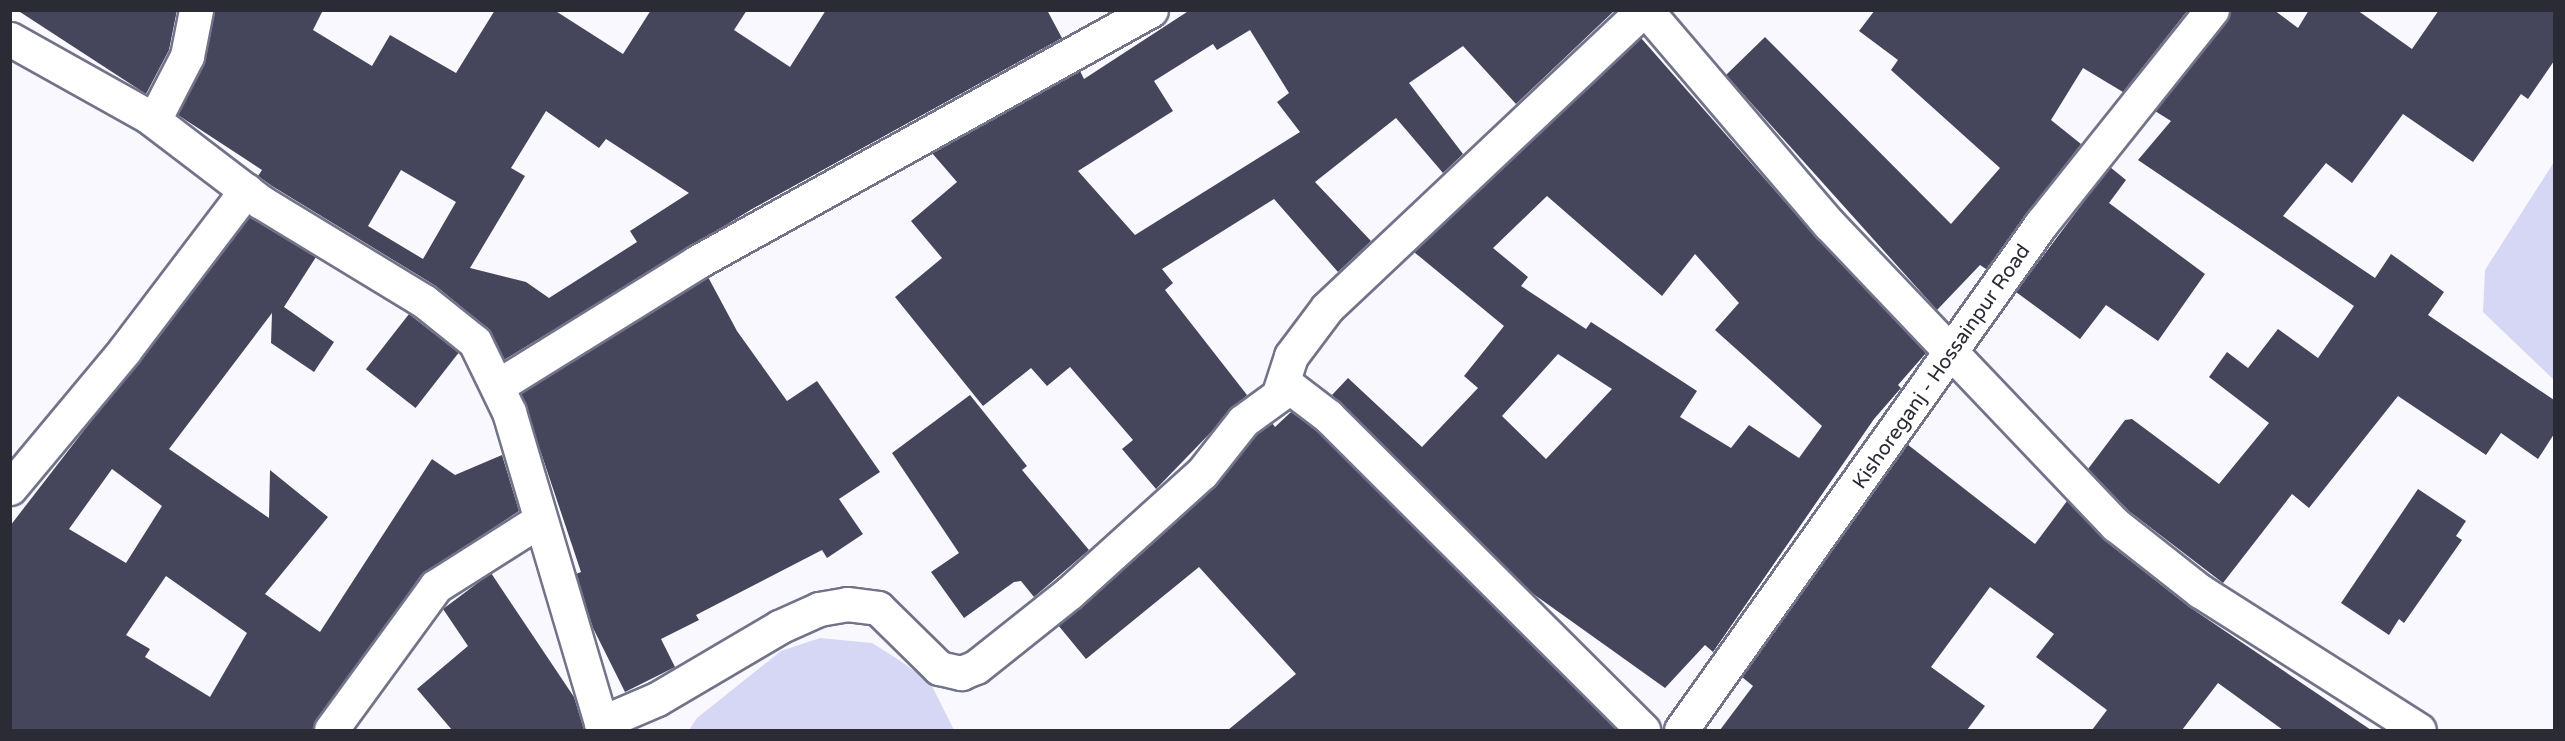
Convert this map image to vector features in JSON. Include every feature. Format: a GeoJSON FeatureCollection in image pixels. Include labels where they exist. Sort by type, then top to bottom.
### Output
{"type":"FeatureCollection","features":[{"type":"Feature","properties":{"kind":"street"},"geometry":{"type":"LineString","coordinates":[[154,120],[187,56],[196,10]]}},
{"type":"Feature","properties":{"kind":"street"},"geometry":{"type":"LineString","coordinates":[[499,385],[697,262],[1151,10]]}},
{"type":"Feature","properties":{"kind":"street"},"geometry":{"type":"LineString","coordinates":[[1280,390],[1291,356],[1327,308],[1645,10],[1829,224],[2116,525],[2200,591],[2419,730]]}},
{"type":"Feature","properties":{"kind":"street","name":"Kishoreganj - Hossainpur Road"},"geometry":{"type":"LineString","coordinates":[[1681,730],[1953,354],[2041,224],[2212,10]]}},
{"type":"Feature","properties":{"kind":"street"},"geometry":{"type":"LineString","coordinates":[[10,39],[154,120],[246,190],[424,301],[475,342],[499,385],[602,727],[657,699],[779,627],[829,607],[878,608],[927,662],[952,673],[976,667],[1191,483],[1243,421],[1280,390],[1290,387],[1328,416],[1643,730]]}},
{"type":"Feature","properties":{"kind":"street"},"geometry":{"type":"LineString","coordinates":[[10,488],[246,190]]}},
{"type":"Feature","properties":{"kind":"street"},"geometry":{"type":"LineString","coordinates":[[331,730],[426,596],[468,562],[540,520]]}},
{"type":"Feature","properties":{"kind":"water"},"geometry":{"type":"Polygon","coordinates":[[[2554,162],[2554,380],[2483,312],[2485,270],[2554,162]]]}},
{"type":"Feature","properties":{"kind":"water"},"geometry":{"type":"Polygon","coordinates":[[[820,638],[872,643],[899,660],[930,682],[954,730],[689,730],[697,718],[781,651],[820,638]]]}},
{"type":"Feature","properties":{"kind":"building"},"geometry":{"type":"Polygon","coordinates":[[[17,10],[177,10],[169,50],[146,94],[17,10]]]}},
{"type":"Feature","properties":{"kind":"building"},"geometry":{"type":"Polygon","coordinates":[[[214,10],[323,10],[313,30],[372,66],[390,35],[456,73],[495,10],[554,10],[623,54],[651,10],[747,10],[734,30],[790,67],[826,10],[1047,10],[1062,38],[752,209],[504,360],[487,328],[436,286],[272,186],[258,176],[262,170],[178,115],[204,64],[214,10]],[[546,111],[511,168],[525,176],[470,268],[526,282],[549,298],[637,242],[630,231],[689,193],[606,139],[599,148],[546,111]],[[401,170],[368,226],[423,259],[456,202],[401,170]]]}},
{"type":"Feature","properties":{"kind":"building"},"geometry":{"type":"Polygon","coordinates":[[[1190,10],[1615,10],[1516,104],[1463,46],[1409,83],[1463,154],[1443,173],[1396,118],[1315,182],[1371,241],[1338,272],[1274,199],[1162,269],[1173,283],[1165,290],[1247,395],[1156,489],[1122,449],[1133,440],[1070,367],[1047,386],[1031,368],[983,406],[895,297],[942,258],[911,221],[957,182],[932,153],[1080,71],[1084,79],[1190,10]],[[1250,30],[1217,50],[1213,44],[1154,81],[1173,111],[1078,171],[1135,235],[1300,132],[1277,102],[1289,93],[1250,30]]]}},
{"type":"Feature","properties":{"kind":"building"},"geometry":{"type":"Polygon","coordinates":[[[1875,10],[2188,10],[2123,92],[2083,68],[2051,120],[2081,144],[1986,269],[1980,265],[1937,310],[1726,75],[1765,37],[1951,224],[2000,168],[1891,70],[1898,60],[1859,31],[1875,10]]]}},
{"type":"Feature","properties":{"kind":"building"},"geometry":{"type":"Polygon","coordinates":[[[2230,10],[2274,10],[2298,28],[2309,10],[2357,10],[2412,49],[2439,10],[2554,10],[2554,61],[2528,99],[2521,94],[2473,162],[2403,114],[2352,183],[2326,163],[2283,216],[2375,278],[2391,254],[2444,292],[2428,315],[2554,400],[2554,434],[2538,459],[2501,433],[2486,455],[2398,396],[2309,508],[2292,494],[2223,583],[2129,511],[2088,469],[2125,420],[2132,419],[2219,484],[2269,423],[2209,377],[2227,352],[2248,368],[2278,329],[2318,358],[2354,306],[2138,160],[2171,121],[2155,111],[2230,10]]]}},
{"type":"Feature","properties":{"kind":"building"},"geometry":{"type":"Polygon","coordinates":[[[1641,38],[1815,236],[1926,353],[1898,385],[1901,388],[1874,419],[1713,652],[1705,645],[1665,688],[1532,593],[1332,395],[1348,378],[1422,447],[1478,388],[1464,376],[1504,326],[1414,252],[1641,38]],[[1547,196],[1493,248],[1528,277],[1521,286],[1586,329],[1591,322],[1697,391],[1680,417],[1731,448],[1749,425],[1799,458],[1822,426],[1715,330],[1739,303],[1695,254],[1662,296],[1547,196]],[[1558,354],[1502,416],[1546,459],[1612,389],[1558,354]]]}},
{"type":"Feature","properties":{"kind":"building"},"geometry":{"type":"Polygon","coordinates":[[[2110,167],[2126,180],[2109,203],[2205,274],[2158,341],[2106,305],[2080,339],[2016,292],[2110,167]]]}},
{"type":"Feature","properties":{"kind":"building"},"geometry":{"type":"Polygon","coordinates":[[[249,217],[316,257],[284,307],[334,342],[314,372],[271,343],[272,313],[169,449],[269,518],[270,470],[328,517],[265,594],[320,632],[432,459],[455,475],[502,455],[519,511],[421,575],[313,730],[10,730],[10,526],[249,217]],[[112,469],[69,529],[126,563],[162,506],[112,469]],[[166,576],[126,635],[150,649],[145,657],[210,697],[247,633],[166,576]]]}},
{"type":"Feature","properties":{"kind":"building"},"geometry":{"type":"Polygon","coordinates":[[[708,277],[737,331],[787,401],[817,381],[880,472],[839,499],[863,534],[827,558],[822,550],[696,615],[699,620],[661,639],[675,667],[625,692],[593,628],[576,574],[581,572],[521,393],[708,277]]]}},
{"type":"Feature","properties":{"kind":"building"},"geometry":{"type":"Polygon","coordinates":[[[409,314],[459,353],[416,408],[366,369],[409,314]]]}},
{"type":"Feature","properties":{"kind":"building"},"geometry":{"type":"Polygon","coordinates":[[[970,395],[1027,466],[1022,470],[1089,550],[1034,597],[1021,581],[1014,582],[964,618],[931,572],[959,553],[892,453],[970,395]]]}},
{"type":"Feature","properties":{"kind":"building"},"geometry":{"type":"Polygon","coordinates":[[[1291,412],[1316,430],[1617,730],[1228,730],[1296,674],[1199,567],[1086,659],[1058,625],[1215,487],[1256,435],[1272,423],[1275,427],[1291,412]]]}},
{"type":"Feature","properties":{"kind":"building"},"geometry":{"type":"Polygon","coordinates":[[[1907,444],[2035,544],[2067,501],[2104,540],[2188,606],[2371,730],[2283,730],[2218,683],[2182,730],[2092,730],[2107,710],[2036,657],[2054,634],[1990,587],[1931,667],[1985,706],[1967,730],[1720,730],[1753,686],[1742,677],[1907,444]]]}},
{"type":"Feature","properties":{"kind":"building"},"geometry":{"type":"Polygon","coordinates":[[[2418,489],[2466,521],[2456,536],[2462,540],[2404,623],[2399,619],[2389,635],[2341,603],[2418,489]]]}},
{"type":"Feature","properties":{"kind":"building"},"geometry":{"type":"Polygon","coordinates":[[[491,573],[574,697],[584,730],[452,730],[417,689],[468,646],[443,609],[491,573]]]}}]}
